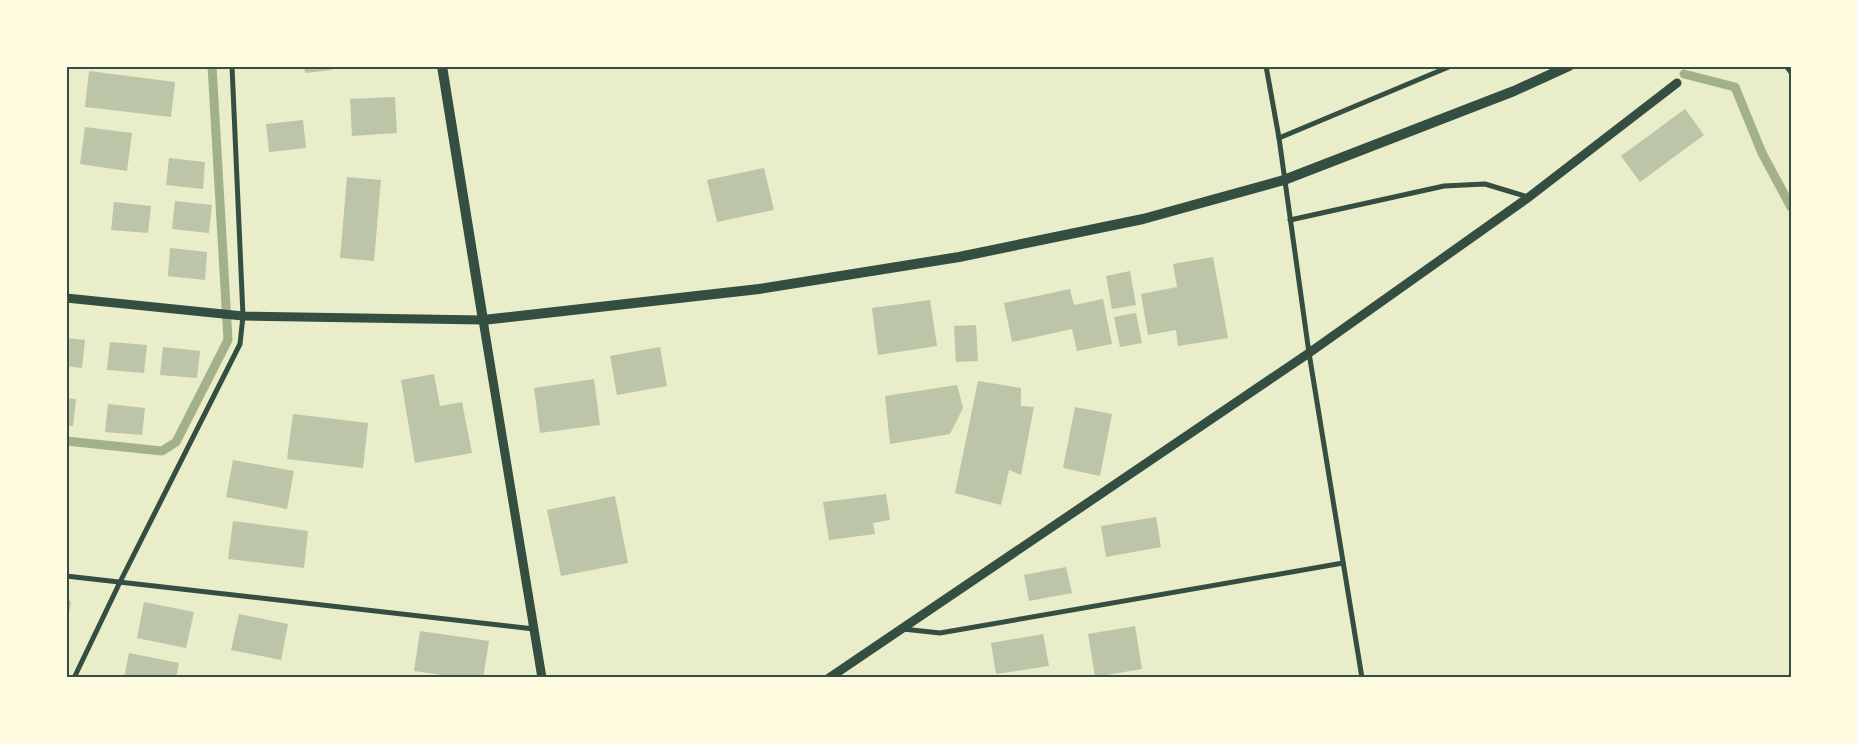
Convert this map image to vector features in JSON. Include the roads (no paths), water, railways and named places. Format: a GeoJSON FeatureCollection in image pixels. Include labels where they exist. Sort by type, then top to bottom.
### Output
{"type":"FeatureCollection","features":[{"type":"Feature","properties":{"kind":"main road"},"geometry":{"type":"LineString","coordinates":[[442,66],[483,320],[759,290],[959,257],[1143,219],[1284,180],[1514,91],[1569,66]]}},
{"type":"Feature","properties":{"kind":"street"},"geometry":{"type":"LineString","coordinates":[[74,678],[120,582],[240,344],[243,316],[232,66]]}},
{"type":"Feature","properties":{"kind":"street"},"geometry":{"type":"LineString","coordinates":[[1266,66],[1279,138],[1309,353],[1362,678]]}},
{"type":"Feature","properties":{"kind":"street"},"geometry":{"type":"LineString","coordinates":[[1279,138],[1451,66]]}},
{"type":"Feature","properties":{"kind":"street"},"geometry":{"type":"LineString","coordinates":[[829,678],[1309,353],[1528,197],[1676,84]]}},
{"type":"Feature","properties":{"kind":"street"},"geometry":{"type":"LineString","coordinates":[[1290,220],[1444,186],[1485,184],[1528,197]]}},
{"type":"Feature","properties":{"kind":"street"},"geometry":{"type":"LineString","coordinates":[[66,298],[243,316],[483,320],[542,678]]}},
{"type":"Feature","properties":{"kind":"street"},"geometry":{"type":"LineString","coordinates":[[902,629],[940,633],[1343,564]]}},
{"type":"Feature","properties":{"kind":"street"},"geometry":{"type":"LineString","coordinates":[[66,576],[534,629]]}},
{"type":"Feature","properties":{"kind":"waterway"},"geometry":{"type":"LineString","coordinates":[[66,441],[162,451],[176,442],[228,340],[212,66]]}},
{"type":"Feature","properties":{"kind":"waterway"},"geometry":{"type":"LineString","coordinates":[[1684,74],[1735,87],[1762,153],[1791,207]]}}]}
